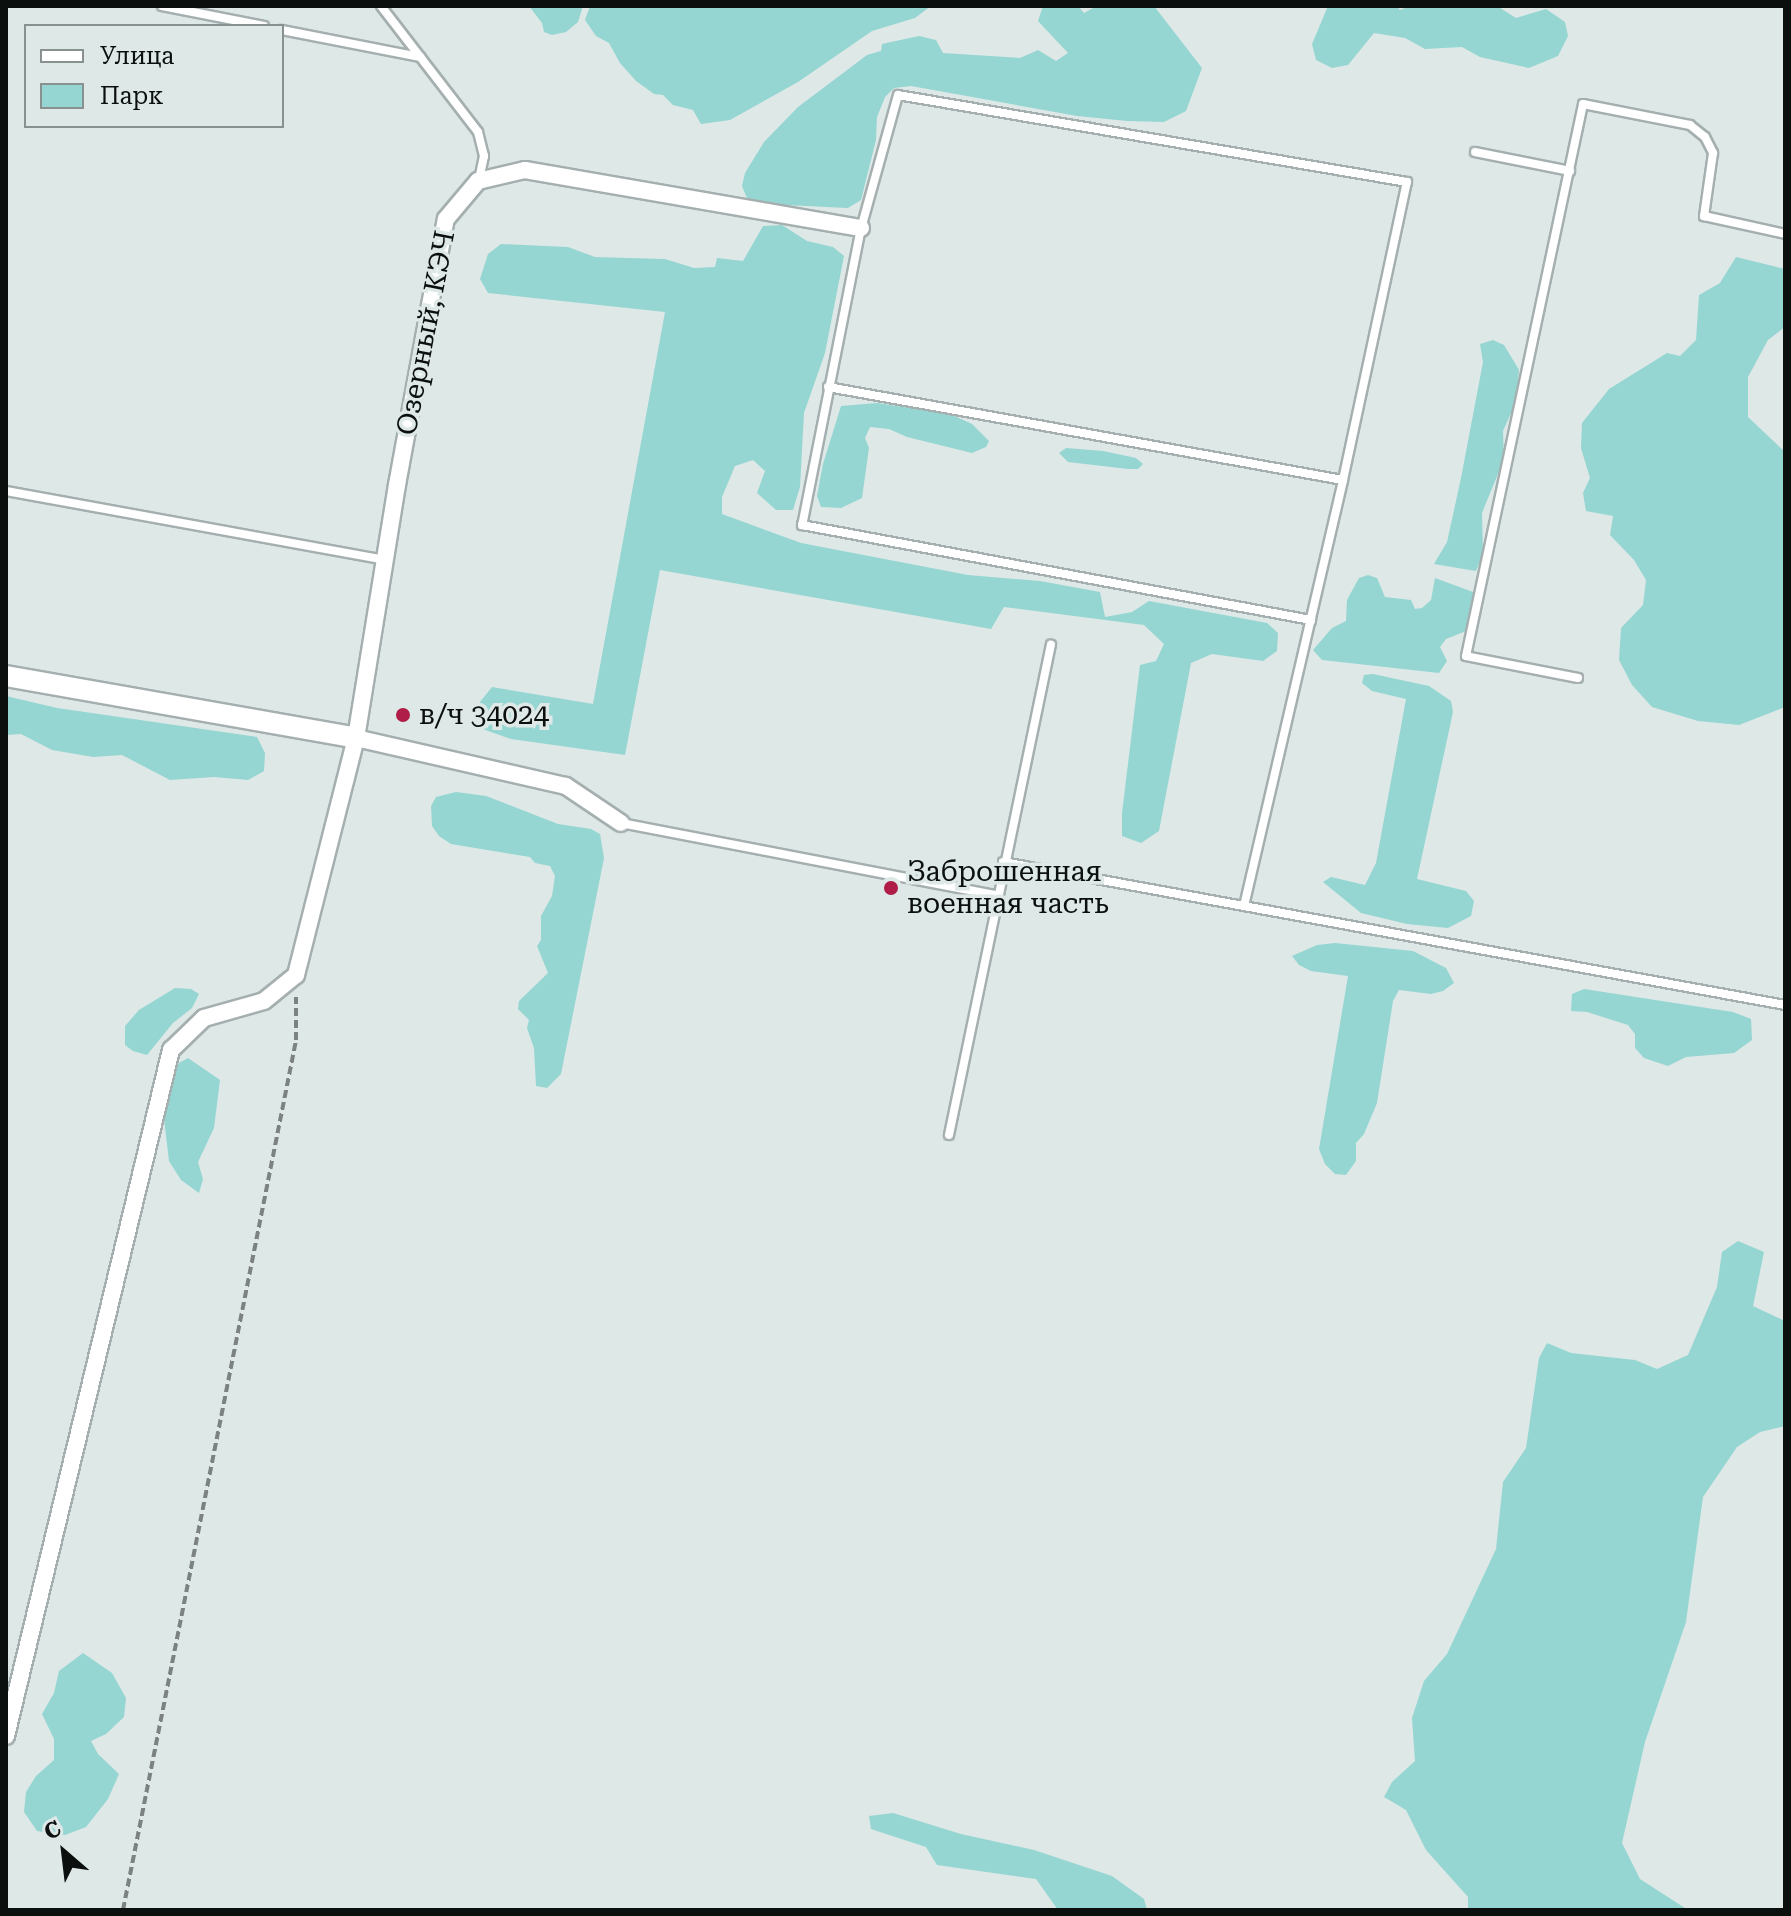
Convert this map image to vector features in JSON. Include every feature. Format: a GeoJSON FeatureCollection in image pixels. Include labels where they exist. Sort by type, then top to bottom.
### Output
{"type":"FeatureCollection","features":[{"type":"Feature","properties":{"kind":"street"},"geometry":{"type":"LineString","coordinates":[[478,181],[525,170],[861,228]]}},
{"type":"Feature","properties":{"kind":"street","name":"Озерный, КЭЧ"},"geometry":{"type":"LineString","coordinates":[[296,975],[356,738],[446,219],[478,181]]}},
{"type":"Feature","properties":{"kind":"street"},"geometry":{"type":"LineString","coordinates":[[6,676],[356,738],[566,786],[621,823]]}},
{"type":"Feature","properties":{"kind":"street"},"geometry":{"type":"LineString","coordinates":[[6,1736],[171,1050],[204,1018],[264,1001],[296,975]]}},
{"type":"Feature","properties":{"kind":"lane"},"geometry":{"type":"LineString","coordinates":[[162,6],[254,24]]}},
{"type":"Feature","properties":{"kind":"lane"},"geometry":{"type":"LineString","coordinates":[[381,6],[478,132],[484,156],[478,181]]}},
{"type":"Feature","properties":{"kind":"lane"},"geometry":{"type":"LineString","coordinates":[[284,30],[420,57]]}},
{"type":"Feature","properties":{"kind":"lane"},"geometry":{"type":"LineString","coordinates":[[1244,906],[1311,620],[1343,480],[1407,182],[898,95],[861,228],[802,525],[1311,620]]}},
{"type":"Feature","properties":{"kind":"lane"},"geometry":{"type":"LineString","coordinates":[[1578,678],[1466,656],[1583,104],[1690,125],[1705,137],[1713,153],[1704,216],[1785,234]]}},
{"type":"Feature","properties":{"kind":"lane"},"geometry":{"type":"LineString","coordinates":[[1475,152],[1570,171]]}},
{"type":"Feature","properties":{"kind":"lane"},"geometry":{"type":"LineString","coordinates":[[828,387],[1343,480]]}},
{"type":"Feature","properties":{"kind":"lane"},"geometry":{"type":"LineString","coordinates":[[6,491],[385,560]]}},
{"type":"Feature","properties":{"kind":"lane"},"geometry":{"type":"LineString","coordinates":[[949,1135],[996,895],[1051,644]]}},
{"type":"Feature","properties":{"kind":"lane"},"geometry":{"type":"LineString","coordinates":[[621,823],[996,895]]}},
{"type":"Feature","properties":{"kind":"lane"},"geometry":{"type":"LineString","coordinates":[[1003,862],[1785,1005]]}},
{"type":"Feature","properties":{"kind":"path"},"geometry":{"type":"LineString","coordinates":[[123,1910],[296,1040],[296,975]]}},
{"type":"Feature","properties":{"kind":"green space"},"geometry":{"type":"Polygon","coordinates":[[[529,6],[583,6],[578,22],[566,32],[552,35],[544,32],[542,23],[529,6]]]}},
{"type":"Feature","properties":{"kind":"green space"},"geometry":{"type":"Polygon","coordinates":[[[590,6],[931,6],[915,18],[872,31],[798,82],[730,120],[701,124],[693,110],[673,105],[663,95],[654,94],[636,81],[620,63],[609,43],[596,36],[585,20],[590,6]]]}},
{"type":"Feature","properties":{"kind":"green space"},"geometry":{"type":"Polygon","coordinates":[[[1043,6],[1078,6],[1084,13],[1095,7],[1154,6],[1202,68],[1186,111],[1164,122],[1127,121],[1077,116],[911,86],[894,88],[885,97],[877,117],[876,140],[861,200],[848,208],[763,204],[747,198],[742,186],[745,173],[764,142],[798,107],[867,55],[881,51],[882,44],[919,36],[936,40],[943,53],[1020,58],[1038,50],[1056,61],[1068,53],[1038,21],[1043,6]]]}},
{"type":"Feature","properties":{"kind":"green space"},"geometry":{"type":"Polygon","coordinates":[[[1328,6],[1397,6],[1400,10],[1410,6],[1497,6],[1516,18],[1546,9],[1565,22],[1568,36],[1558,56],[1529,68],[1480,57],[1462,47],[1425,49],[1405,38],[1374,33],[1348,65],[1332,68],[1316,60],[1312,44],[1328,6]]]}},
{"type":"Feature","properties":{"kind":"green space"},"geometry":{"type":"Polygon","coordinates":[[[782,225],[807,241],[833,247],[844,256],[825,353],[804,413],[800,487],[793,510],[776,510],[757,493],[765,471],[753,460],[735,466],[722,497],[722,514],[801,543],[968,575],[1040,581],[1100,592],[1105,617],[1132,612],[1149,601],[1267,623],[1278,633],[1277,651],[1263,661],[1212,654],[1191,663],[1159,831],[1141,843],[1122,836],[1122,813],[1140,665],[1156,661],[1164,644],[1144,625],[1004,607],[991,629],[660,570],[625,755],[511,739],[480,728],[480,702],[492,687],[593,704],[665,312],[488,293],[480,279],[488,254],[501,244],[568,247],[595,257],[665,259],[694,268],[715,267],[717,258],[743,261],[763,226],[782,225]]]}},
{"type":"Feature","properties":{"kind":"green space"},"geometry":{"type":"Polygon","coordinates":[[[1736,257],[1785,269],[1785,327],[1768,340],[1748,377],[1748,417],[1785,452],[1785,707],[1739,725],[1698,721],[1652,707],[1632,685],[1619,660],[1621,628],[1643,605],[1646,580],[1634,560],[1610,535],[1613,516],[1586,511],[1583,493],[1590,478],[1581,448],[1582,423],[1609,389],[1667,353],[1680,356],[1696,340],[1699,295],[1720,283],[1736,257]]]}},
{"type":"Feature","properties":{"kind":"green space"},"geometry":{"type":"Polygon","coordinates":[[[1493,340],[1504,345],[1519,370],[1516,402],[1503,431],[1504,459],[1482,513],[1483,554],[1476,571],[1434,564],[1447,542],[1461,478],[1483,362],[1480,344],[1493,340]]]}},
{"type":"Feature","properties":{"kind":"green space"},"geometry":{"type":"Polygon","coordinates":[[[877,403],[950,414],[972,424],[989,441],[986,447],[972,453],[907,437],[889,429],[870,427],[865,438],[869,448],[862,498],[841,508],[821,507],[817,496],[823,464],[841,406],[877,403]]]}},
{"type":"Feature","properties":{"kind":"green space"},"geometry":{"type":"Polygon","coordinates":[[[1066,448],[1103,451],[1136,458],[1143,464],[1138,469],[1128,469],[1068,462],[1059,453],[1066,448]]]}},
{"type":"Feature","properties":{"kind":"green space"},"geometry":{"type":"Polygon","coordinates":[[[1368,575],[1377,578],[1385,597],[1411,600],[1415,609],[1422,608],[1431,600],[1435,578],[1473,592],[1476,609],[1466,631],[1446,639],[1440,647],[1447,661],[1439,673],[1322,660],[1313,650],[1332,628],[1346,621],[1347,600],[1359,578],[1368,575]]]}},
{"type":"Feature","properties":{"kind":"green space"},"geometry":{"type":"Polygon","coordinates":[[[1373,674],[1429,686],[1451,701],[1453,712],[1417,879],[1466,891],[1474,901],[1471,916],[1448,928],[1407,924],[1361,913],[1323,882],[1331,877],[1365,885],[1376,863],[1406,699],[1372,691],[1362,683],[1364,675],[1373,674]]]}},
{"type":"Feature","properties":{"kind":"green space"},"geometry":{"type":"Polygon","coordinates":[[[6,696],[57,708],[257,737],[265,753],[264,771],[248,780],[214,777],[170,780],[122,755],[93,757],[52,750],[21,734],[6,735],[6,696]]]}},
{"type":"Feature","properties":{"kind":"green space"},"geometry":{"type":"Polygon","coordinates":[[[456,792],[486,796],[558,824],[591,829],[600,834],[604,858],[561,1074],[547,1088],[536,1086],[534,1048],[527,1028],[529,1020],[518,1009],[519,1001],[548,973],[537,946],[541,940],[541,916],[552,896],[555,876],[550,866],[535,863],[530,857],[451,844],[439,836],[432,826],[431,806],[436,797],[456,792]]]}},
{"type":"Feature","properties":{"kind":"green space"},"geometry":{"type":"Polygon","coordinates":[[[1335,943],[1413,951],[1446,968],[1454,983],[1443,991],[1431,994],[1399,990],[1393,1001],[1377,1103],[1364,1134],[1356,1143],[1356,1161],[1346,1175],[1335,1174],[1325,1164],[1319,1149],[1348,976],[1311,971],[1299,965],[1292,956],[1317,945],[1335,943]]]}},
{"type":"Feature","properties":{"kind":"green space"},"geometry":{"type":"Polygon","coordinates":[[[175,988],[191,989],[199,994],[192,1008],[173,1023],[147,1055],[125,1045],[125,1026],[139,1010],[175,988]]]}},
{"type":"Feature","properties":{"kind":"green space"},"geometry":{"type":"Polygon","coordinates":[[[1584,989],[1733,1012],[1751,1019],[1752,1040],[1734,1053],[1686,1057],[1668,1066],[1644,1058],[1635,1048],[1635,1034],[1628,1025],[1587,1012],[1571,1011],[1572,994],[1584,989]]]}},
{"type":"Feature","properties":{"kind":"green space"},"geometry":{"type":"Polygon","coordinates":[[[188,1058],[220,1080],[214,1128],[198,1162],[203,1179],[199,1193],[181,1180],[169,1161],[164,1119],[163,1086],[179,1063],[188,1058]]]}},
{"type":"Feature","properties":{"kind":"green space"},"geometry":{"type":"Polygon","coordinates":[[[1738,1241],[1764,1252],[1753,1306],[1785,1321],[1785,1426],[1760,1432],[1737,1447],[1703,1497],[1686,1622],[1645,1742],[1622,1843],[1640,1879],[1688,1910],[1468,1910],[1468,1897],[1426,1850],[1406,1810],[1384,1797],[1392,1782],[1415,1761],[1412,1718],[1424,1681],[1447,1654],[1496,1549],[1503,1482],[1526,1448],[1539,1358],[1547,1343],[1571,1353],[1635,1360],[1657,1369],[1688,1355],[1717,1287],[1722,1252],[1738,1241]]]}},
{"type":"Feature","properties":{"kind":"green space"},"geometry":{"type":"Polygon","coordinates":[[[83,1653],[112,1673],[126,1698],[124,1717],[106,1734],[91,1741],[98,1754],[119,1774],[108,1799],[86,1827],[65,1835],[37,1831],[24,1812],[26,1792],[36,1776],[54,1760],[54,1739],[42,1714],[54,1693],[59,1671],[83,1653]]]}},
{"type":"Feature","properties":{"kind":"green space"},"geometry":{"type":"Polygon","coordinates":[[[893,1813],[961,1834],[1034,1850],[1112,1876],[1144,1899],[1147,1910],[1058,1910],[1036,1879],[937,1865],[926,1847],[871,1829],[869,1816],[893,1813]]]}},
{"type":"Feature","properties":{"kind":"place","name":"в/ч 34024"},"geometry":{"type":"Point","coordinates":[403,715]}},
{"type":"Feature","properties":{"kind":"place","name":"Заброшенная военная часть"},"geometry":{"type":"Point","coordinates":[891,888]}}]}
